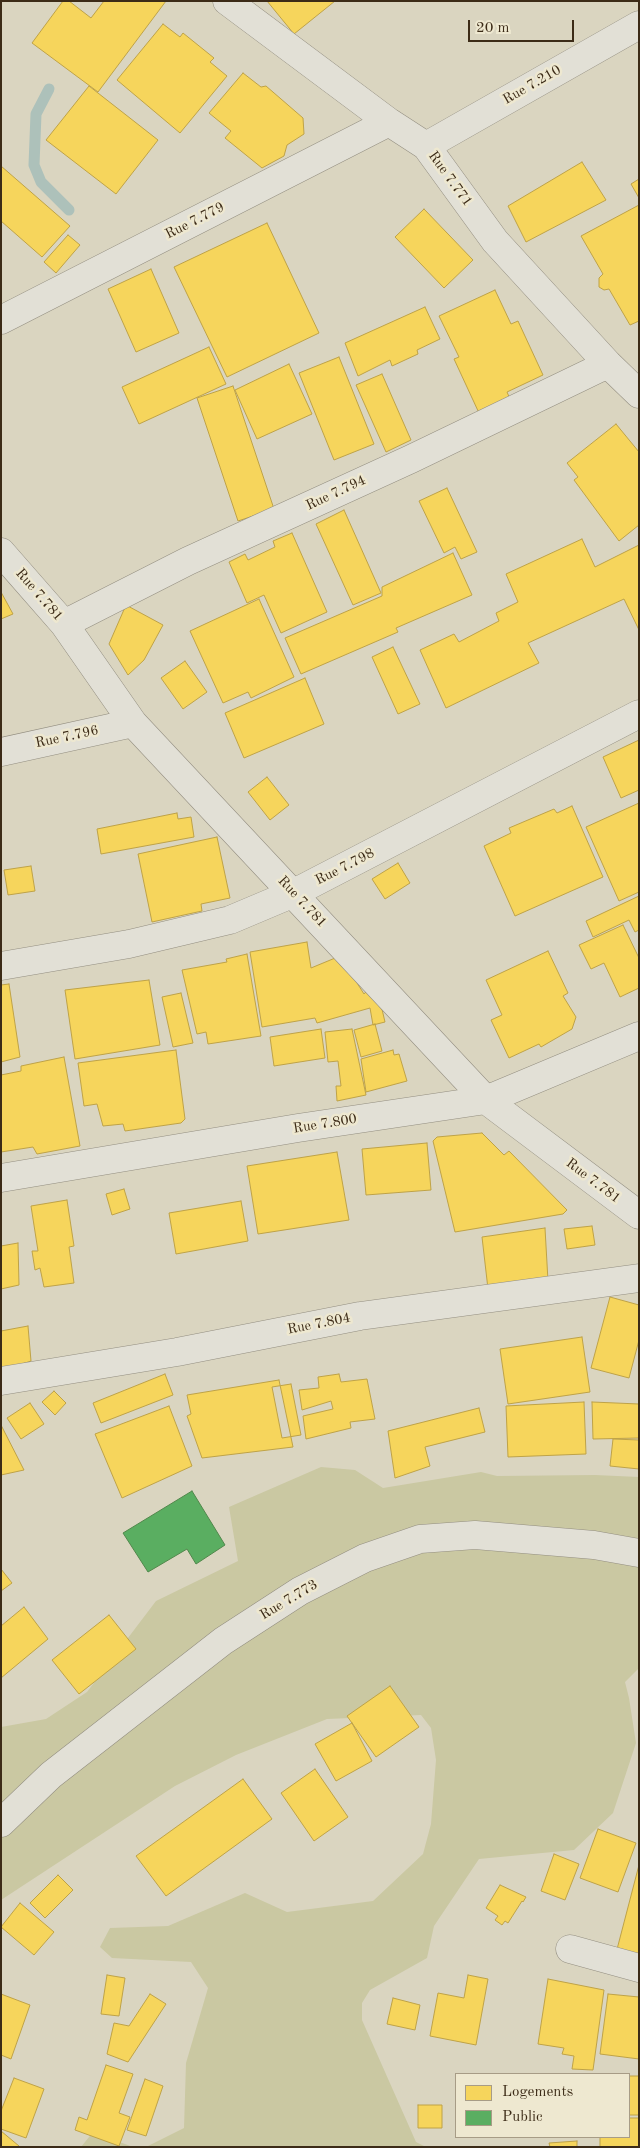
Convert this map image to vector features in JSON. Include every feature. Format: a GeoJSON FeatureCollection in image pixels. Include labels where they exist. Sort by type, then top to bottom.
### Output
{"type":"FeatureCollection","features":[{"type":"Feature","properties":{"kind":"street","name":"Rue 7.771"},"geometry":{"type":"LineString","coordinates":[[227,1],[389,122],[426,146],[495,241],[608,364],[639,394]]}},
{"type":"Feature","properties":{"kind":"street","name":"Rue 7.210"},"geometry":{"type":"LineString","coordinates":[[426,146],[639,25]]}},
{"type":"Feature","properties":{"kind":"street","name":"Rue 7.779"},"geometry":{"type":"LineString","coordinates":[[1,320],[389,122]]}},
{"type":"Feature","properties":{"kind":"street","name":"Rue 7.794"},"geometry":{"type":"LineString","coordinates":[[64,624],[188,561],[411,459],[608,364]]}},
{"type":"Feature","properties":{"kind":"street","name":"Rue 7.781"},"geometry":{"type":"LineString","coordinates":[[1,552],[64,624],[133,723],[486,1100],[639,1215]]}},
{"type":"Feature","properties":{"kind":"street","name":"Rue 7.798"},"geometry":{"type":"LineString","coordinates":[[1,966],[129,944],[230,920],[294,893],[639,714]]}},
{"type":"Feature","properties":{"kind":"street","name":"Rue 7.796"},"geometry":{"type":"LineString","coordinates":[[1,752],[133,723]]}},
{"type":"Feature","properties":{"kind":"street","name":"Rue 7.800"},"geometry":{"type":"LineString","coordinates":[[1,1178],[298,1128],[486,1100],[639,1036]]}},
{"type":"Feature","properties":{"kind":"street","name":"Rue 7.804"},"geometry":{"type":"LineString","coordinates":[[1,1382],[177,1352],[360,1316],[639,1278]]}},
{"type":"Feature","properties":{"kind":"street","name":"Rue 7.773"},"geometry":{"type":"LineString","coordinates":[[1,1823],[51,1775],[223,1641],[300,1591],[365,1558],[420,1539],[475,1535],[594,1545],[639,1553]]}},
{"type":"Feature","properties":{"kind":"street"},"geometry":{"type":"LineString","coordinates":[[570,1949],[639,1968]]}},
{"type":"Feature","properties":{"kind":"shaded area"},"geometry":{"type":"Polygon","coordinates":[[[321,1467],[355,1470],[383,1488],[481,1472],[497,1476],[595,1475],[639,1477],[639,1668],[625,1682],[636,1743],[613,1813],[574,1850],[479,1859],[434,1926],[427,1958],[370,1990],[362,2003],[362,2020],[416,2142],[426,2147],[146,2147],[184,2128],[186,2063],[208,1988],[191,1962],[112,1958],[100,1947],[110,1928],[168,1926],[245,1893],[287,1912],[373,1901],[423,1854],[431,1824],[436,1760],[431,1728],[421,1715],[327,1719],[236,1755],[175,1786],[1,1900],[1,1727],[46,1719],[87,1692],[156,1601],[238,1561],[229,1507],[321,1467]]]}},
{"type":"Feature","properties":{"kind":"shaded area"},"geometry":{"type":"Polygon","coordinates":[[[93,2132],[133,2147],[81,2147],[93,2132]]]}},
{"type":"Feature","properties":{"kind":"building: Logements"},"geometry":{"type":"Polygon","coordinates":[[[63,1],[69,1],[91,18],[104,1],[166,1],[98,92],[32,43],[63,1]]]}},
{"type":"Feature","properties":{"kind":"building: Logements"},"geometry":{"type":"Polygon","coordinates":[[[267,1],[335,1],[294,34],[267,1]]]}},
{"type":"Feature","properties":{"kind":"building: Logements"},"geometry":{"type":"Polygon","coordinates":[[[163,24],[180,37],[183,33],[214,58],[210,62],[227,76],[180,133],[117,80],[163,24]]]}},
{"type":"Feature","properties":{"kind":"building: Logements"},"geometry":{"type":"Polygon","coordinates":[[[243,73],[261,87],[266,86],[303,118],[304,134],[287,145],[284,156],[262,168],[225,138],[231,131],[209,113],[243,73]]]}},
{"type":"Feature","properties":{"kind":"building: Logements"},"geometry":{"type":"Polygon","coordinates":[[[89,86],[158,140],[116,194],[46,140],[89,86]]]}},
{"type":"Feature","properties":{"kind":"building: Logements"},"geometry":{"type":"Polygon","coordinates":[[[582,162],[606,200],[526,242],[508,206],[582,162]]]}},
{"type":"Feature","properties":{"kind":"building: Logements"},"geometry":{"type":"Polygon","coordinates":[[[1,166],[70,226],[42,257],[1,221],[1,166]]]}},
{"type":"Feature","properties":{"kind":"building: Logements"},"geometry":{"type":"Polygon","coordinates":[[[639,179],[639,198],[631,184],[639,179]]]}},
{"type":"Feature","properties":{"kind":"building: Logements"},"geometry":{"type":"Polygon","coordinates":[[[639,205],[639,321],[630,325],[609,289],[604,290],[599,287],[599,278],[603,274],[581,236],[639,205]]]}},
{"type":"Feature","properties":{"kind":"building: Logements"},"geometry":{"type":"Polygon","coordinates":[[[424,209],[473,260],[444,288],[395,237],[424,209]]]}},
{"type":"Feature","properties":{"kind":"building: Logements"},"geometry":{"type":"Polygon","coordinates":[[[267,223],[319,333],[227,377],[174,267],[267,223]]]}},
{"type":"Feature","properties":{"kind":"building: Logements"},"geometry":{"type":"Polygon","coordinates":[[[68,235],[80,245],[56,273],[44,262],[68,235]]]}},
{"type":"Feature","properties":{"kind":"building: Logements"},"geometry":{"type":"Polygon","coordinates":[[[151,269],[179,333],[136,352],[108,289],[151,269]]]}},
{"type":"Feature","properties":{"kind":"building: Logements"},"geometry":{"type":"Polygon","coordinates":[[[495,290],[511,324],[518,321],[543,375],[507,392],[510,399],[479,413],[454,359],[459,357],[439,316],[495,290]]]}},
{"type":"Feature","properties":{"kind":"building: Logements"},"geometry":{"type":"Polygon","coordinates":[[[425,307],[440,339],[417,350],[418,354],[392,366],[390,360],[358,376],[345,343],[425,307]]]}},
{"type":"Feature","properties":{"kind":"building: Logements"},"geometry":{"type":"Polygon","coordinates":[[[209,347],[226,384],[139,424],[122,387],[209,347]]]}},
{"type":"Feature","properties":{"kind":"building: Logements"},"geometry":{"type":"Polygon","coordinates":[[[339,357],[374,444],[334,460],[299,373],[339,357]]]}},
{"type":"Feature","properties":{"kind":"building: Logements"},"geometry":{"type":"Polygon","coordinates":[[[289,364],[312,414],[257,439],[235,390],[289,364]]]}},
{"type":"Feature","properties":{"kind":"building: Logements"},"geometry":{"type":"Polygon","coordinates":[[[382,374],[411,440],[386,452],[356,385],[382,374]]]}},
{"type":"Feature","properties":{"kind":"building: Logements"},"geometry":{"type":"Polygon","coordinates":[[[233,386],[274,509],[238,521],[197,398],[233,386]]]}},
{"type":"Feature","properties":{"kind":"building: Logements"},"geometry":{"type":"Polygon","coordinates":[[[616,424],[639,452],[639,525],[619,541],[574,480],[578,477],[567,463],[616,424]]]}},
{"type":"Feature","properties":{"kind":"building: Logements"},"geometry":{"type":"Polygon","coordinates":[[[447,488],[477,552],[461,559],[455,547],[444,553],[419,501],[447,488]]]}},
{"type":"Feature","properties":{"kind":"building: Logements"},"geometry":{"type":"Polygon","coordinates":[[[344,510],[381,593],[353,605],[316,524],[344,510]]]}},
{"type":"Feature","properties":{"kind":"building: Logements"},"geometry":{"type":"Polygon","coordinates":[[[292,533],[327,612],[281,633],[264,595],[247,603],[229,562],[245,554],[248,560],[275,547],[273,541],[292,533]]]}},
{"type":"Feature","properties":{"kind":"building: Logements"},"geometry":{"type":"Polygon","coordinates":[[[582,539],[595,567],[639,545],[639,630],[624,599],[528,643],[539,663],[446,708],[420,650],[454,634],[459,642],[499,621],[496,613],[518,602],[506,574],[582,539]]]}},
{"type":"Feature","properties":{"kind":"building: Logements"},"geometry":{"type":"Polygon","coordinates":[[[453,553],[472,595],[396,628],[398,632],[301,674],[285,638],[382,596],[382,587],[453,553]]]}},
{"type":"Feature","properties":{"kind":"building: Logements"},"geometry":{"type":"Polygon","coordinates":[[[1,592],[13,614],[1,619],[1,592]]]}},
{"type":"Feature","properties":{"kind":"building: Logements"},"geometry":{"type":"Polygon","coordinates":[[[259,599],[294,677],[251,698],[248,692],[223,703],[190,631],[259,599]]]}},
{"type":"Feature","properties":{"kind":"building: Logements"},"geometry":{"type":"Polygon","coordinates":[[[126,605],[163,625],[144,660],[128,675],[109,644],[126,605]]]}},
{"type":"Feature","properties":{"kind":"building: Logements"},"geometry":{"type":"Polygon","coordinates":[[[393,647],[420,704],[398,714],[372,657],[393,647]]]}},
{"type":"Feature","properties":{"kind":"building: Logements"},"geometry":{"type":"Polygon","coordinates":[[[185,661],[207,692],[183,709],[161,678],[185,661]]]}},
{"type":"Feature","properties":{"kind":"building: Logements"},"geometry":{"type":"Polygon","coordinates":[[[305,678],[324,724],[244,758],[225,713],[305,678]]]}},
{"type":"Feature","properties":{"kind":"building: Logements"},"geometry":{"type":"Polygon","coordinates":[[[639,740],[639,790],[621,798],[603,757],[639,740]]]}},
{"type":"Feature","properties":{"kind":"building: Logements"},"geometry":{"type":"Polygon","coordinates":[[[267,777],[289,805],[270,820],[248,792],[267,777]]]}},
{"type":"Feature","properties":{"kind":"building: Logements"},"geometry":{"type":"Polygon","coordinates":[[[639,803],[639,892],[619,901],[586,827],[639,803]]]}},
{"type":"Feature","properties":{"kind":"building: Logements"},"geometry":{"type":"Polygon","coordinates":[[[572,806],[603,877],[515,916],[484,846],[511,833],[509,828],[554,809],[557,813],[572,806]]]}},
{"type":"Feature","properties":{"kind":"building: Logements"},"geometry":{"type":"Polygon","coordinates":[[[177,813],[178,819],[191,817],[194,837],[101,854],[97,829],[177,813]]]}},
{"type":"Feature","properties":{"kind":"building: Logements"},"geometry":{"type":"Polygon","coordinates":[[[217,837],[230,898],[201,904],[202,911],[152,922],[138,854],[217,837]]]}},
{"type":"Feature","properties":{"kind":"building: Logements"},"geometry":{"type":"Polygon","coordinates":[[[398,863],[410,883],[385,899],[372,879],[398,863]]]}},
{"type":"Feature","properties":{"kind":"building: Logements"},"geometry":{"type":"Polygon","coordinates":[[[31,866],[35,891],[8,895],[4,870],[31,866]]]}},
{"type":"Feature","properties":{"kind":"building: Logements"},"geometry":{"type":"Polygon","coordinates":[[[639,896],[639,930],[635,932],[629,920],[593,937],[586,921],[639,896]]]}},
{"type":"Feature","properties":{"kind":"building: Logements"},"geometry":{"type":"Polygon","coordinates":[[[623,925],[639,958],[639,988],[620,997],[604,963],[591,969],[579,945],[623,925]]]}},
{"type":"Feature","properties":{"kind":"building: Logements"},"geometry":{"type":"Polygon","coordinates":[[[307,942],[311,968],[340,956],[364,994],[372,985],[381,1005],[385,1022],[373,1025],[370,1008],[317,1023],[315,1018],[262,1027],[250,952],[307,942]]]}},
{"type":"Feature","properties":{"kind":"building: Logements"},"geometry":{"type":"Polygon","coordinates":[[[548,951],[568,993],[563,996],[576,1017],[572,1029],[541,1047],[539,1044],[509,1058],[491,1020],[502,1015],[486,980],[548,951]]]}},
{"type":"Feature","properties":{"kind":"building: Logements"},"geometry":{"type":"Polygon","coordinates":[[[247,954],[261,1036],[208,1044],[206,1032],[197,1034],[182,970],[227,962],[226,959],[247,954]]]}},
{"type":"Feature","properties":{"kind":"building: Logements"},"geometry":{"type":"Polygon","coordinates":[[[149,980],[160,1045],[75,1059],[65,990],[149,980]]]}},
{"type":"Feature","properties":{"kind":"building: Logements"},"geometry":{"type":"Polygon","coordinates":[[[9,984],[20,1057],[1,1062],[1,985],[9,984]]]}},
{"type":"Feature","properties":{"kind":"building: Logements"},"geometry":{"type":"Polygon","coordinates":[[[181,993],[193,1043],[173,1047],[162,997],[181,993]]]}},
{"type":"Feature","properties":{"kind":"building: Logements"},"geometry":{"type":"Polygon","coordinates":[[[375,1024],[382,1051],[361,1057],[354,1030],[375,1024]]]}},
{"type":"Feature","properties":{"kind":"building: Logements"},"geometry":{"type":"Polygon","coordinates":[[[321,1029],[325,1058],[274,1066],[270,1037],[321,1029]]]}},
{"type":"Feature","properties":{"kind":"building: Logements"},"geometry":{"type":"Polygon","coordinates":[[[352,1029],[366,1095],[337,1101],[336,1086],[341,1086],[338,1061],[328,1062],[325,1032],[352,1029]]]}},
{"type":"Feature","properties":{"kind":"building: Logements"},"geometry":{"type":"Polygon","coordinates":[[[176,1050],[185,1119],[181,1123],[125,1131],[123,1124],[103,1126],[97,1104],[84,1106],[78,1063],[176,1050]]]}},
{"type":"Feature","properties":{"kind":"building: Logements"},"geometry":{"type":"Polygon","coordinates":[[[393,1050],[394,1055],[399,1054],[407,1081],[366,1092],[361,1059],[393,1050]]]}},
{"type":"Feature","properties":{"kind":"building: Logements"},"geometry":{"type":"Polygon","coordinates":[[[64,1057],[80,1146],[37,1154],[33,1147],[1,1152],[1,1075],[21,1071],[21,1066],[64,1057]]]}},
{"type":"Feature","properties":{"kind":"building: Logements"},"geometry":{"type":"Polygon","coordinates":[[[482,1133],[504,1155],[509,1151],[567,1210],[563,1214],[455,1232],[433,1141],[437,1137],[482,1133]]]}},
{"type":"Feature","properties":{"kind":"building: Logements"},"geometry":{"type":"Polygon","coordinates":[[[427,1143],[431,1190],[366,1195],[362,1149],[427,1143]]]}},
{"type":"Feature","properties":{"kind":"building: Logements"},"geometry":{"type":"Polygon","coordinates":[[[337,1152],[349,1220],[258,1234],[247,1166],[337,1152]]]}},
{"type":"Feature","properties":{"kind":"building: Logements"},"geometry":{"type":"Polygon","coordinates":[[[124,1189],[130,1209],[112,1215],[106,1194],[124,1189]]]}},
{"type":"Feature","properties":{"kind":"building: Logements"},"geometry":{"type":"Polygon","coordinates":[[[67,1200],[74,1246],[69,1247],[74,1283],[44,1287],[40,1268],[35,1270],[32,1251],[38,1251],[31,1206],[67,1200]]]}},
{"type":"Feature","properties":{"kind":"building: Logements"},"geometry":{"type":"Polygon","coordinates":[[[241,1201],[248,1241],[176,1254],[169,1213],[241,1201]]]}},
{"type":"Feature","properties":{"kind":"building: Logements"},"geometry":{"type":"Polygon","coordinates":[[[592,1226],[595,1245],[567,1249],[564,1229],[592,1226]]]}},
{"type":"Feature","properties":{"kind":"building: Logements"},"geometry":{"type":"Polygon","coordinates":[[[545,1228],[548,1281],[488,1289],[482,1237],[545,1228]]]}},
{"type":"Feature","properties":{"kind":"building: Logements"},"geometry":{"type":"Polygon","coordinates":[[[18,1243],[19,1285],[1,1289],[1,1246],[18,1243]]]}},
{"type":"Feature","properties":{"kind":"building: Logements"},"geometry":{"type":"Polygon","coordinates":[[[610,1297],[639,1305],[639,1340],[629,1378],[591,1368],[610,1297]]]}},
{"type":"Feature","properties":{"kind":"building: Logements"},"geometry":{"type":"Polygon","coordinates":[[[28,1326],[31,1361],[1,1371],[1,1331],[28,1326]]]}},
{"type":"Feature","properties":{"kind":"building: Logements"},"geometry":{"type":"Polygon","coordinates":[[[582,1337],[590,1392],[508,1404],[500,1349],[582,1337]]]}},
{"type":"Feature","properties":{"kind":"building: Logements"},"geometry":{"type":"Polygon","coordinates":[[[165,1374],[173,1395],[101,1423],[93,1403],[165,1374]]]}},
{"type":"Feature","properties":{"kind":"building: Logements"},"geometry":{"type":"Polygon","coordinates":[[[339,1374],[341,1382],[367,1379],[375,1419],[350,1422],[351,1428],[306,1439],[303,1416],[333,1409],[331,1401],[302,1410],[299,1390],[319,1388],[318,1377],[339,1374]]]}},
{"type":"Feature","properties":{"kind":"building: Logements"},"geometry":{"type":"Polygon","coordinates":[[[279,1380],[293,1447],[202,1458],[187,1416],[191,1414],[187,1395],[279,1380]]]}},
{"type":"Feature","properties":{"kind":"building: Logements"},"geometry":{"type":"Polygon","coordinates":[[[291,1384],[301,1435],[282,1438],[272,1387],[291,1384]]]}},
{"type":"Feature","properties":{"kind":"building: Logements"},"geometry":{"type":"Polygon","coordinates":[[[54,1391],[66,1403],[55,1415],[42,1402],[54,1391]]]}},
{"type":"Feature","properties":{"kind":"building: Logements"},"geometry":{"type":"Polygon","coordinates":[[[584,1402],[586,1454],[508,1457],[506,1406],[584,1402]]]}},
{"type":"Feature","properties":{"kind":"building: Logements"},"geometry":{"type":"Polygon","coordinates":[[[592,1402],[639,1404],[639,1438],[593,1439],[592,1402]]]}},
{"type":"Feature","properties":{"kind":"building: Logements"},"geometry":{"type":"Polygon","coordinates":[[[30,1403],[44,1424],[21,1439],[7,1418],[30,1403]]]}},
{"type":"Feature","properties":{"kind":"building: Logements"},"geometry":{"type":"Polygon","coordinates":[[[169,1406],[192,1466],[122,1498],[95,1434],[169,1406]]]}},
{"type":"Feature","properties":{"kind":"building: Logements"},"geometry":{"type":"Polygon","coordinates":[[[479,1408],[485,1432],[425,1447],[430,1466],[395,1478],[388,1431],[479,1408]]]}},
{"type":"Feature","properties":{"kind":"building: Logements"},"geometry":{"type":"Polygon","coordinates":[[[1,1425],[24,1470],[1,1475],[1,1425]]]}},
{"type":"Feature","properties":{"kind":"building: Logements"},"geometry":{"type":"Polygon","coordinates":[[[613,1439],[639,1440],[639,1469],[610,1466],[613,1439]]]}},
{"type":"Feature","properties":{"kind":"building: Logements"},"geometry":{"type":"Polygon","coordinates":[[[1,1569],[12,1583],[1,1591],[1,1569]]]}},
{"type":"Feature","properties":{"kind":"building: Logements"},"geometry":{"type":"Polygon","coordinates":[[[24,1607],[48,1639],[1,1678],[1,1626],[24,1607]]]}},
{"type":"Feature","properties":{"kind":"building: Logements"},"geometry":{"type":"Polygon","coordinates":[[[109,1615],[136,1649],[79,1694],[52,1660],[109,1615]]]}},
{"type":"Feature","properties":{"kind":"building: Logements"},"geometry":{"type":"Polygon","coordinates":[[[390,1686],[419,1727],[376,1757],[347,1716],[390,1686]]]}},
{"type":"Feature","properties":{"kind":"building: Logements"},"geometry":{"type":"Polygon","coordinates":[[[352,1723],[372,1761],[336,1781],[315,1744],[352,1723]]]}},
{"type":"Feature","properties":{"kind":"building: Logements"},"geometry":{"type":"Polygon","coordinates":[[[315,1769],[348,1817],[314,1841],[281,1793],[315,1769]]]}},
{"type":"Feature","properties":{"kind":"building: Logements"},"geometry":{"type":"Polygon","coordinates":[[[243,1779],[272,1819],[166,1896],[136,1856],[243,1779]]]}},
{"type":"Feature","properties":{"kind":"building: Logements"},"geometry":{"type":"Polygon","coordinates":[[[598,1829],[636,1843],[618,1892],[580,1878],[598,1829]]]}},
{"type":"Feature","properties":{"kind":"building: Logements"},"geometry":{"type":"Polygon","coordinates":[[[554,1854],[579,1864],[565,1900],[541,1891],[554,1854]]]}},
{"type":"Feature","properties":{"kind":"building: Logements"},"geometry":{"type":"Polygon","coordinates":[[[639,1865],[639,1962],[615,1957],[639,1865]]]}},
{"type":"Feature","properties":{"kind":"building: Logements"},"geometry":{"type":"Polygon","coordinates":[[[58,1875],[73,1890],[45,1918],[30,1903],[58,1875]]]}},
{"type":"Feature","properties":{"kind":"building: Logements"},"geometry":{"type":"Polygon","coordinates":[[[500,1885],[526,1897],[508,1923],[505,1921],[502,1925],[495,1920],[498,1916],[486,1908],[500,1885]]]}},
{"type":"Feature","properties":{"kind":"building: Logements"},"geometry":{"type":"Polygon","coordinates":[[[20,1903],[54,1932],[34,1955],[1,1927],[20,1903]]]}},
{"type":"Feature","properties":{"kind":"building: Logements"},"geometry":{"type":"Polygon","coordinates":[[[107,1975],[125,1978],[119,2016],[101,2014],[107,1975]]]}},
{"type":"Feature","properties":{"kind":"building: Logements"},"geometry":{"type":"Polygon","coordinates":[[[468,1975],[488,1979],[476,2045],[430,2036],[438,1993],[464,1998],[468,1975]]]}},
{"type":"Feature","properties":{"kind":"building: Logements"},"geometry":{"type":"Polygon","coordinates":[[[548,1979],[604,1990],[593,2070],[572,2069],[574,2056],[562,2054],[564,2048],[538,2044],[548,1979]]]}},
{"type":"Feature","properties":{"kind":"building: Logements"},"geometry":{"type":"Polygon","coordinates":[[[1,1994],[30,2005],[11,2059],[1,2055],[1,1994]]]}},
{"type":"Feature","properties":{"kind":"building: Logements"},"geometry":{"type":"Polygon","coordinates":[[[150,1994],[166,2004],[128,2062],[107,2054],[114,2023],[129,2026],[150,1994]]]}},
{"type":"Feature","properties":{"kind":"building: Logements"},"geometry":{"type":"Polygon","coordinates":[[[608,1994],[639,1997],[639,2059],[600,2054],[608,1994]]]}},
{"type":"Feature","properties":{"kind":"building: Logements"},"geometry":{"type":"Polygon","coordinates":[[[393,1998],[420,2005],[415,2030],[387,2024],[393,1998]]]}},
{"type":"Feature","properties":{"kind":"building: Logements"},"geometry":{"type":"Polygon","coordinates":[[[106,2065],[133,2074],[119,2113],[130,2117],[119,2146],[75,2130],[79,2117],[87,2120],[106,2065]]]}},
{"type":"Feature","properties":{"kind":"building: Logements"},"geometry":{"type":"Polygon","coordinates":[[[630,2076],[639,2076],[639,2115],[630,2115],[630,2076]]]}},
{"type":"Feature","properties":{"kind":"building: Logements"},"geometry":{"type":"Polygon","coordinates":[[[14,2078],[44,2089],[26,2138],[1,2129],[1,2111],[14,2078]]]}},
{"type":"Feature","properties":{"kind":"building: Logements"},"geometry":{"type":"Polygon","coordinates":[[[145,2079],[163,2086],[146,2136],[127,2130],[145,2079]]]}},
{"type":"Feature","properties":{"kind":"building: Logements"},"geometry":{"type":"Polygon","coordinates":[[[418,2105],[442,2105],[442,2128],[418,2128],[418,2105]]]}},
{"type":"Feature","properties":{"kind":"building: Logements"},"geometry":{"type":"Polygon","coordinates":[[[630,2118],[639,2118],[639,2147],[600,2147],[600,2138],[630,2138],[630,2118]]]}},
{"type":"Feature","properties":{"kind":"building: Logements"},"geometry":{"type":"Polygon","coordinates":[[[1,2131],[19,2146],[1,2147],[1,2131]]]}},
{"type":"Feature","properties":{"kind":"building: Logements"},"geometry":{"type":"Polygon","coordinates":[[[577,2141],[577,2147],[550,2147],[549,2143],[577,2141]]]}},
{"type":"Feature","properties":{"kind":"building: Public"},"geometry":{"type":"Polygon","coordinates":[[[192,1491],[225,1545],[196,1564],[187,1549],[148,1572],[123,1533],[192,1491]]]}},
{"type":"Feature","properties":{"kind":"waterway"},"geometry":{"type":"LineString","coordinates":[[49,89],[36,114],[34,165],[41,182],[69,210]]}}]}
